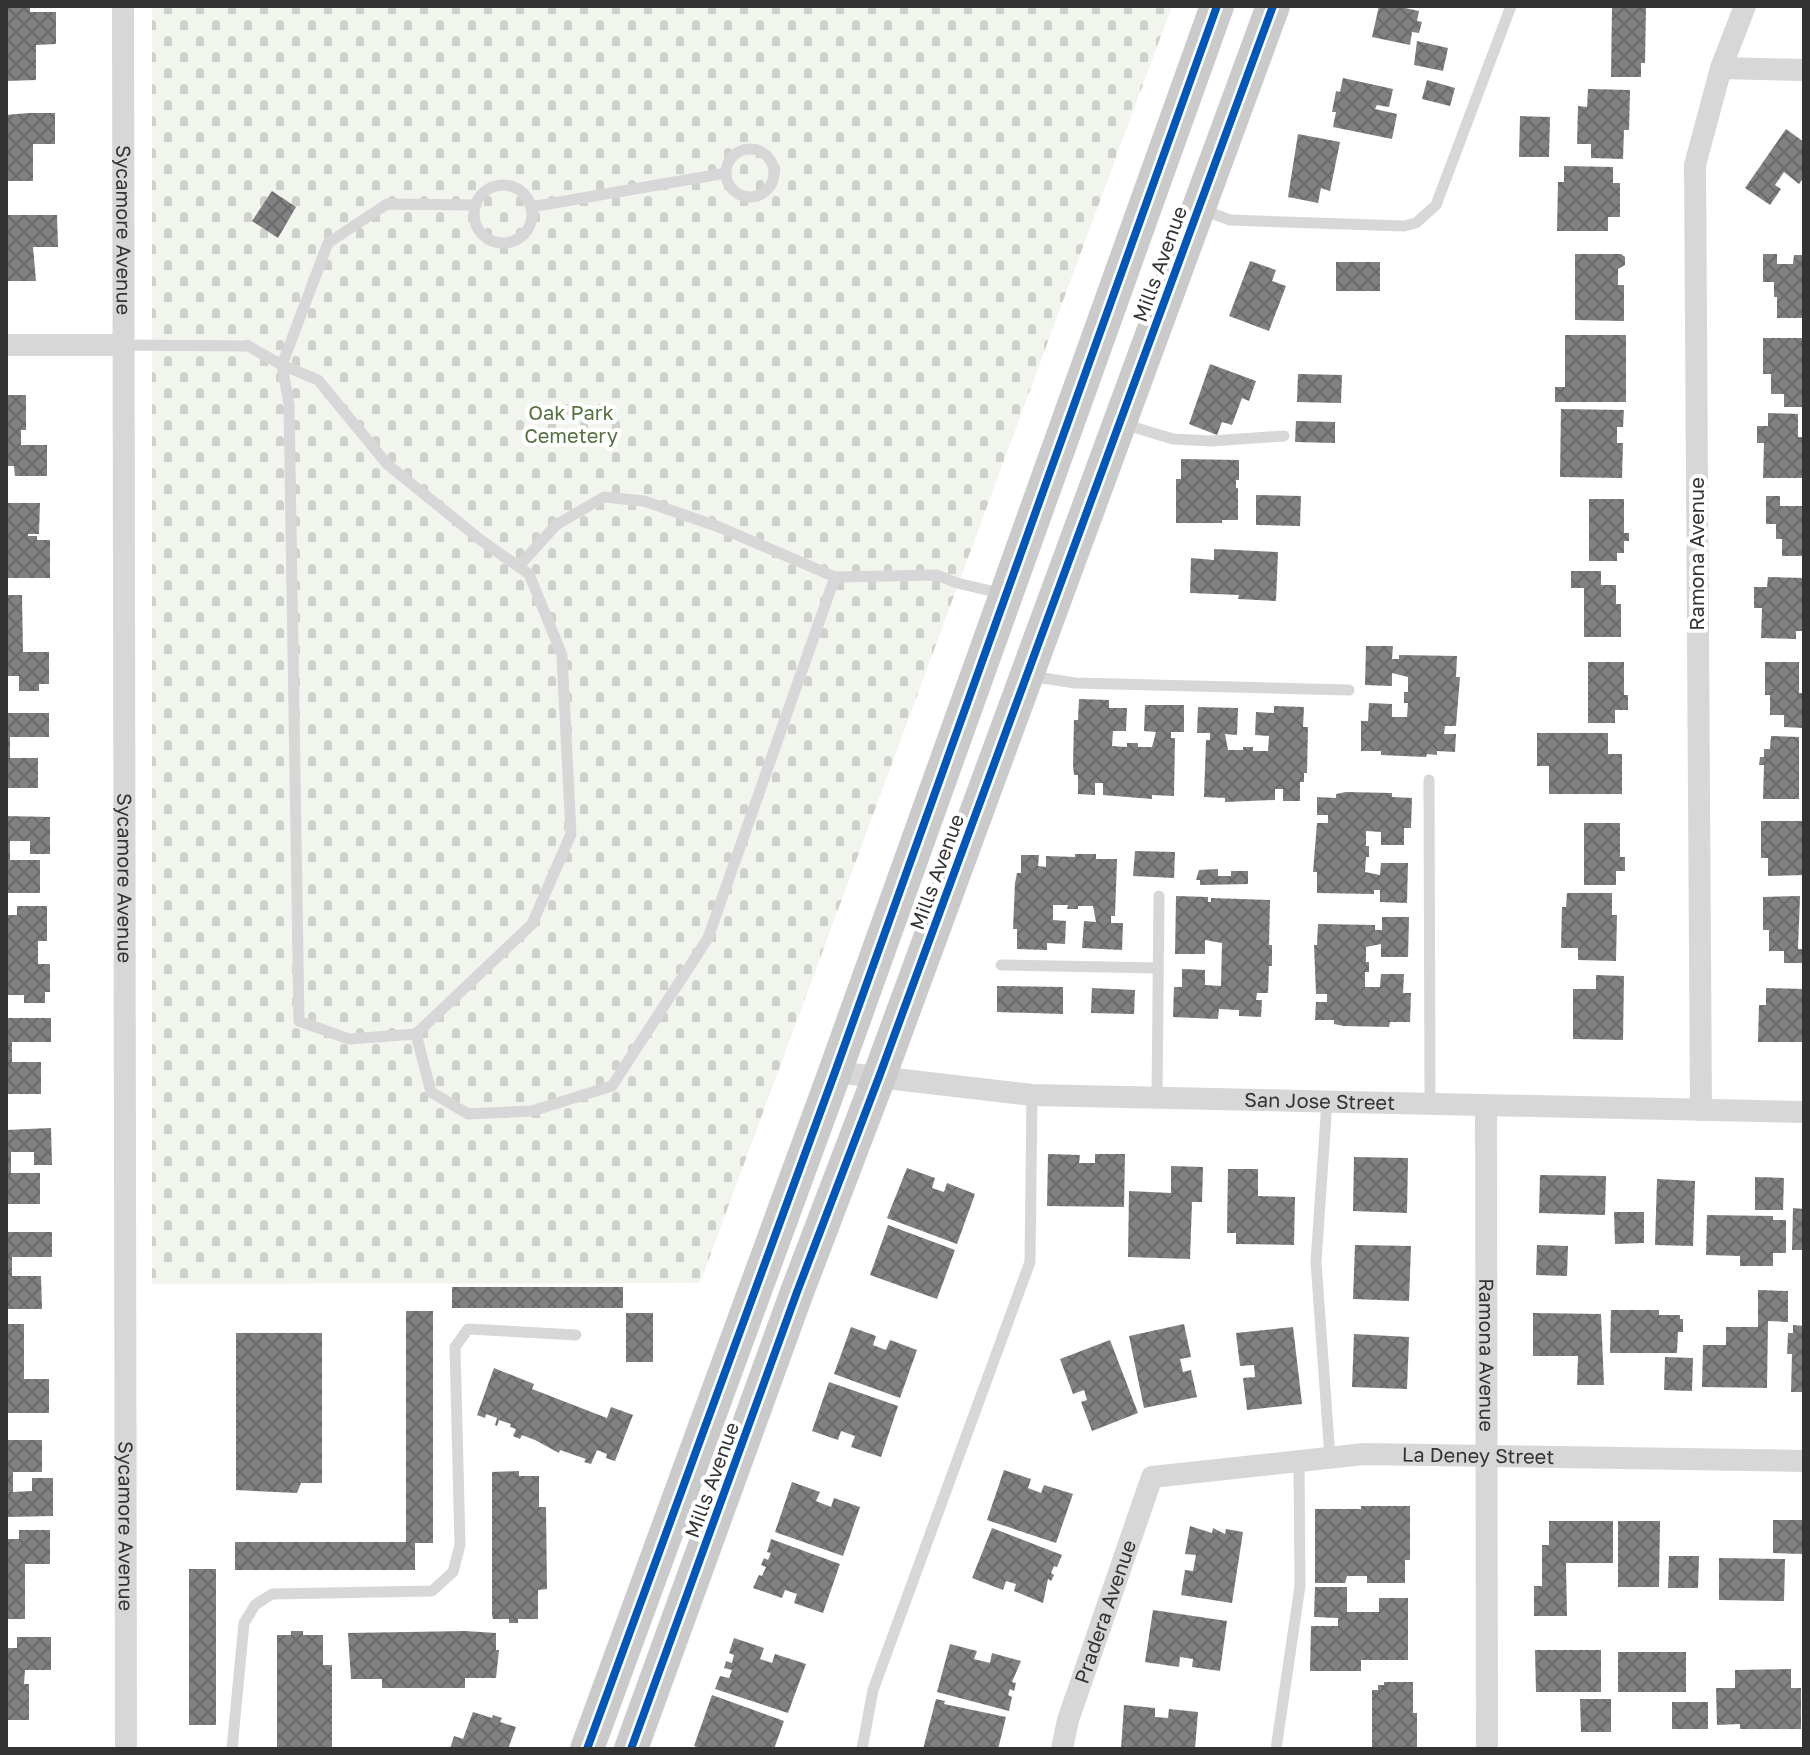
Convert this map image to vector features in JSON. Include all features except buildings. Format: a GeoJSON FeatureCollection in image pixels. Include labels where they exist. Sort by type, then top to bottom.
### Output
{"type":"FeatureCollection","features":[{"type":"Feature","properties":{"kind":"main road","name":"Mills Avenue"},"geometry":{"type":"LineString","coordinates":[[587,1749],[835,1072],[1217,6]]}},
{"type":"Feature","properties":{"kind":"main road","name":"Mills Avenue"},"geometry":{"type":"LineString","coordinates":[[631,1749],[1273,6]]}},
{"type":"Feature","properties":{"kind":"main road"},"geometry":{"type":"LineString","coordinates":[[1150,191],[1198,208]]}},
{"type":"Feature","properties":{"kind":"street","name":"Sycamore Avenue"},"geometry":{"type":"LineString","coordinates":[[123,6],[126,1749]]}},
{"type":"Feature","properties":{"kind":"street","name":"Ramona Avenue"},"geometry":{"type":"LineString","coordinates":[[1701,1110],[1695,165],[1721,68],[1745,6]]}},
{"type":"Feature","properties":{"kind":"street"},"geometry":{"type":"LineString","coordinates":[[1721,68],[1804,70]]}},
{"type":"Feature","properties":{"kind":"street"},"geometry":{"type":"LineString","coordinates":[[6,345],[123,345]]}},
{"type":"Feature","properties":{"kind":"street","name":"San Jose Street"},"geometry":{"type":"LineString","coordinates":[[835,1072],[1032,1095],[1804,1112]]}},
{"type":"Feature","properties":{"kind":"street","name":"Ramona Avenue"},"geometry":{"type":"LineString","coordinates":[[1486,1105],[1484,1456],[1487,1749]]}},
{"type":"Feature","properties":{"kind":"street","name":"La Deney Street"},"geometry":{"type":"LineString","coordinates":[[1152,1477],[1364,1454],[1804,1461]]}},
{"type":"Feature","properties":{"kind":"street","name":"Pradera Avenue"},"geometry":{"type":"LineString","coordinates":[[1062,1749],[1068,1720],[1152,1477]]}},
{"type":"Feature","properties":{"kind":"lane"},"geometry":{"type":"LineString","coordinates":[[1198,208],[1230,220],[1260,223],[1404,226],[1416,223],[1436,205],[1511,6]]}},
{"type":"Feature","properties":{"kind":"lane"},"geometry":{"type":"LineString","coordinates":[[750,148],[764,153],[774,165],[774,180],[765,193],[751,198],[736,193],[727,181],[726,173],[726,166],[735,153],[750,148]]}},
{"type":"Feature","properties":{"kind":"lane"},"geometry":{"type":"LineString","coordinates":[[531,207],[726,173]]}},
{"type":"Feature","properties":{"kind":"lane"},"geometry":{"type":"LineString","coordinates":[[494,185],[513,186],[528,197],[531,207],[534,215],[527,233],[512,243],[494,243],[478,232],[473,214],[479,196],[494,185]]}},
{"type":"Feature","properties":{"kind":"lane"},"geometry":{"type":"LineString","coordinates":[[123,345],[248,346],[282,365],[318,380],[387,464],[482,541],[529,574],[562,655],[571,834],[532,924],[416,1034],[349,1039],[299,1021],[289,404],[282,365],[328,243],[387,204],[476,205]]}},
{"type":"Feature","properties":{"kind":"lane"},"geometry":{"type":"LineString","coordinates":[[1119,423],[1173,439],[1211,441],[1284,436]]}},
{"type":"Feature","properties":{"kind":"lane"},"geometry":{"type":"LineString","coordinates":[[519,566],[556,525],[604,497],[644,501],[719,527],[835,577],[937,575],[957,583],[1006,594]]}},
{"type":"Feature","properties":{"kind":"lane"},"geometry":{"type":"LineString","coordinates":[[416,1034],[431,1092],[468,1114],[532,1111],[612,1086],[708,938],[835,577]]}},
{"type":"Feature","properties":{"kind":"lane"},"geometry":{"type":"LineString","coordinates":[[1025,675],[1075,683],[1349,690]]}},
{"type":"Feature","properties":{"kind":"lane"},"geometry":{"type":"LineString","coordinates":[[1429,780],[1430,1103]]}},
{"type":"Feature","properties":{"kind":"lane"},"geometry":{"type":"LineString","coordinates":[[1157,1098],[1159,896]]}},
{"type":"Feature","properties":{"kind":"lane"},"geometry":{"type":"LineString","coordinates":[[1001,965],[1158,968]]}},
{"type":"Feature","properties":{"kind":"lane"},"geometry":{"type":"LineString","coordinates":[[862,1749],[873,1690],[1030,1262],[1032,1095]]}},
{"type":"Feature","properties":{"kind":"lane"},"geometry":{"type":"LineString","coordinates":[[1327,1101],[1316,1262],[1330,1458]]}},
{"type":"Feature","properties":{"kind":"lane"},"geometry":{"type":"LineString","coordinates":[[232,1749],[244,1623],[255,1605],[272,1594],[432,1591],[453,1572],[460,1545],[455,1347],[468,1329],[576,1335]]}},
{"type":"Feature","properties":{"kind":"lane"},"geometry":{"type":"LineString","coordinates":[[1276,1749],[1300,1586],[1299,1461]]}},
{"type":"Feature","properties":{"kind":"green space","name":"Oak Park Cemetery"},"geometry":{"type":"Polygon","coordinates":[[[152,6],[1172,6],[700,1283],[152,1284],[152,6]]]}},
{"type":"Feature","properties":{"kind":"cycle path"},"geometry":{"type":"LineString","coordinates":[[587,1749],[835,1072],[1217,6]]}},
{"type":"Feature","properties":{"kind":"cycle path"},"geometry":{"type":"LineString","coordinates":[[631,1749],[1273,6]]}}]}
